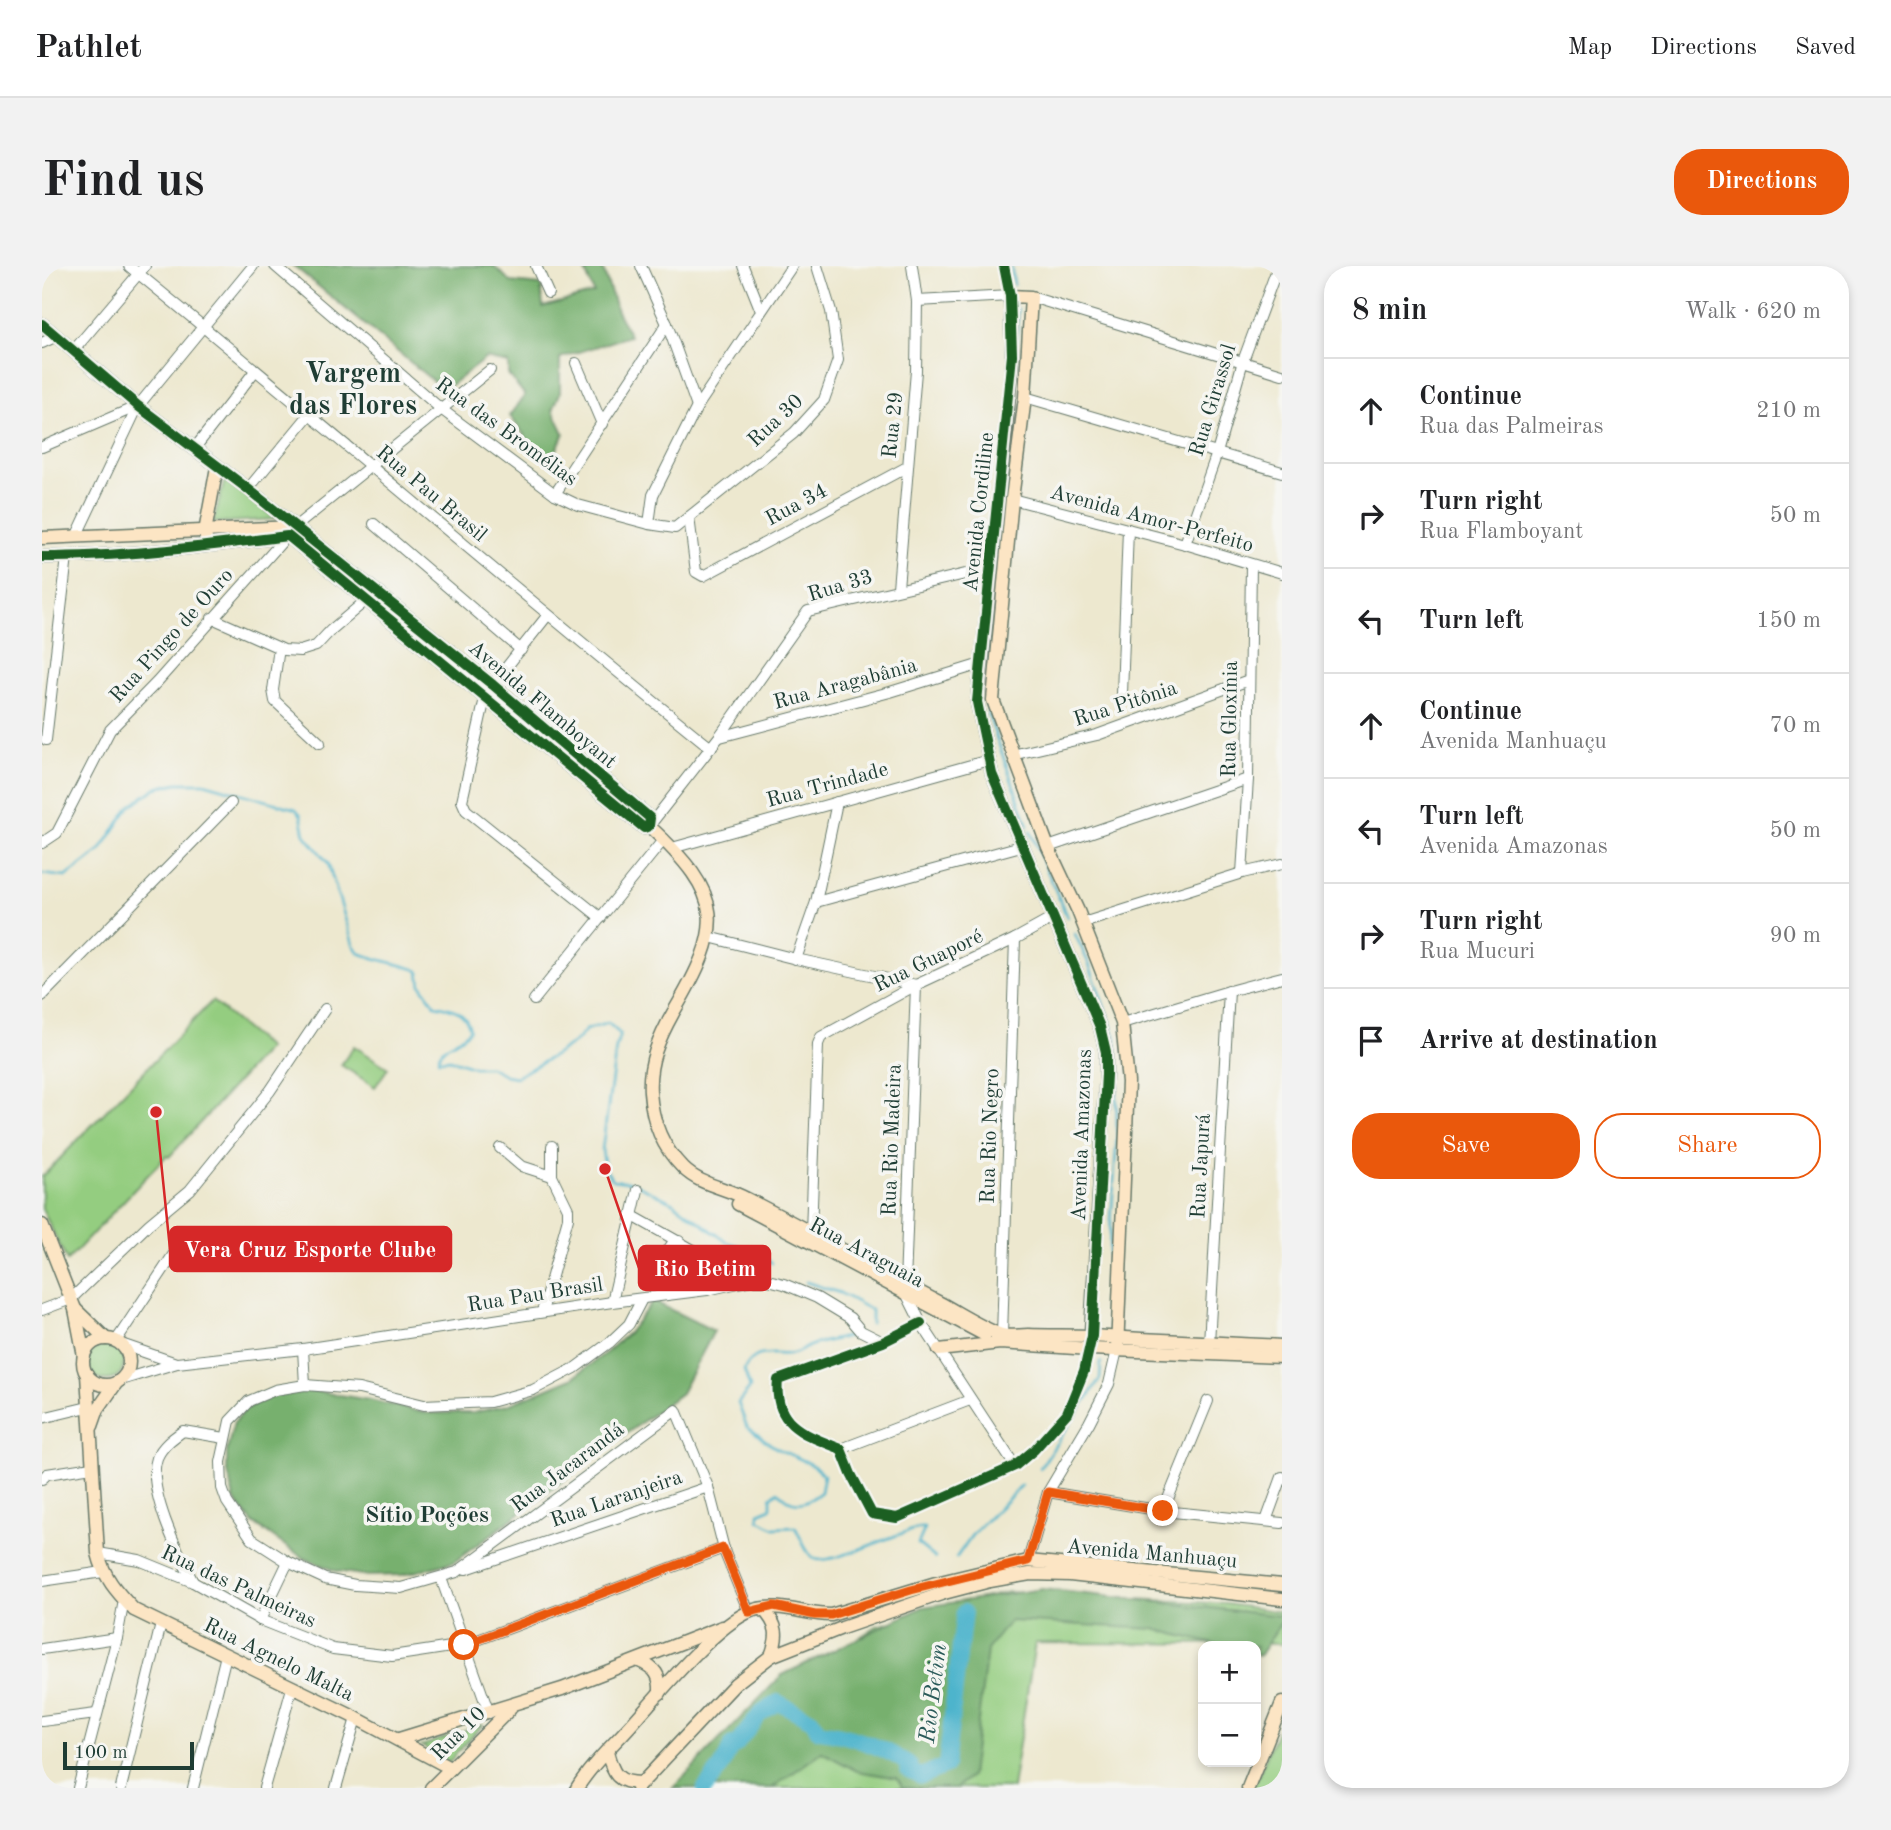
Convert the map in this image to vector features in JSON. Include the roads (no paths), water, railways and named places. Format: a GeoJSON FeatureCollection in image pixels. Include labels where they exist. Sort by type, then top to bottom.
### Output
{"type":"FeatureCollection","features":[{"type":"Feature","properties":{"kind":"street","name":"Rua Pau Brasil"},"geometry":{"type":"LineString","coordinates":[[129,266],[142,270],[256,371],[547,616],[710,748]]}},
{"type":"Feature","properties":{"kind":"street"},"geometry":{"type":"LineString","coordinates":[[76,537],[138,406],[253,266]]}},
{"type":"Feature","properties":{"kind":"street","name":"Rua das Bromélias"},"geometry":{"type":"LineString","coordinates":[[275,266],[441,409],[555,494],[578,505],[649,524],[675,528]]}},
{"type":"Feature","properties":{"kind":"street"},"geometry":{"type":"LineString","coordinates":[[536,266],[548,293]]}},
{"type":"Feature","properties":{"kind":"street"},"geometry":{"type":"LineString","coordinates":[[641,266],[667,324],[697,407]]}},
{"type":"Feature","properties":{"kind":"street"},"geometry":{"type":"LineString","coordinates":[[743,266],[761,311]]}},
{"type":"Feature","properties":{"kind":"street"},"geometry":{"type":"LineString","coordinates":[[649,524],[653,495],[697,407],[792,266]]}},
{"type":"Feature","properties":{"kind":"street","name":"Rua 30"},"geometry":{"type":"LineString","coordinates":[[675,528],[794,433],[824,400],[838,360],[831,311],[817,266]]}},
{"type":"Feature","properties":{"kind":"street","name":"Rua 29"},"geometry":{"type":"LineString","coordinates":[[898,588],[916,371],[918,301],[912,266]]}},
{"type":"Feature","properties":{"kind":"street","name":"Avenida Cordiline"},"geometry":{"type":"LineString","coordinates":[[991,760],[977,702],[1012,355],[1010,296],[1004,266]]}},
{"type":"Feature","properties":{"kind":"street","name":"Rua Girassol"},"geometry":{"type":"LineString","coordinates":[[1185,544],[1217,453],[1243,361],[1276,268]]}},
{"type":"Feature","properties":{"kind":"street"},"geometry":{"type":"LineString","coordinates":[[74,350],[142,270]]}},
{"type":"Feature","properties":{"kind":"street"},"geometry":{"type":"LineString","coordinates":[[918,301],[1031,297],[1282,374]]}},
{"type":"Feature","properties":{"kind":"street","name":"Avenida Cordiline"},"geometry":{"type":"LineString","coordinates":[[1009,755],[993,699],[1012,499],[1025,397],[1031,297]]}},
{"type":"Feature","properties":{"kind":"street","name":"Avenida Flamboyant"},"geometry":{"type":"LineString","coordinates":[[42,324],[138,406],[248,488],[366,602],[643,828],[649,826]]}},
{"type":"Feature","properties":{"kind":"street"},"geometry":{"type":"LineString","coordinates":[[555,494],[667,324]]}},
{"type":"Feature","properties":{"kind":"street"},"geometry":{"type":"LineString","coordinates":[[42,343],[57,336]]}},
{"type":"Feature","properties":{"kind":"street"},"geometry":{"type":"LineString","coordinates":[[576,363],[602,424]]}},
{"type":"Feature","properties":{"kind":"street","name":"Rua Pingo de Ouro"},"geometry":{"type":"LineString","coordinates":[[42,843],[58,833],[110,730],[157,682],[292,531],[490,370]]}},
{"type":"Feature","properties":{"kind":"street"},"geometry":{"type":"LineString","coordinates":[[194,449],[256,371]]}},
{"type":"Feature","properties":{"kind":"street"},"geometry":{"type":"LineString","coordinates":[[1025,397],[1282,472]]}},
{"type":"Feature","properties":{"kind":"street"},"geometry":{"type":"LineString","coordinates":[[42,447],[138,406]]}},
{"type":"Feature","properties":{"kind":"street"},"geometry":{"type":"LineString","coordinates":[[248,488],[309,415]]}},
{"type":"Feature","properties":{"kind":"street"},"geometry":{"type":"LineString","coordinates":[[208,546],[205,531],[218,467]]}},
{"type":"Feature","properties":{"kind":"street","name":"Rua 34"},"geometry":{"type":"LineString","coordinates":[[690,517],[696,572],[703,576],[907,467]]}},
{"type":"Feature","properties":{"kind":"street","name":"Avenida Amor-Perfeito"},"geometry":{"type":"LineString","coordinates":[[1012,499],[1185,544],[1282,573]]}},
{"type":"Feature","properties":{"kind":"street"},"geometry":{"type":"LineString","coordinates":[[374,524],[521,650]]}},
{"type":"Feature","properties":{"kind":"street"},"geometry":{"type":"LineString","coordinates":[[1122,694],[1128,529]]}},
{"type":"Feature","properties":{"kind":"street"},"geometry":{"type":"LineString","coordinates":[[42,538],[205,531],[292,531]]}},
{"type":"Feature","properties":{"kind":"street"},"geometry":{"type":"LineString","coordinates":[[42,557],[208,546],[292,531]]}},
{"type":"Feature","properties":{"kind":"street","name":"Avenida Flamboyant"},"geometry":{"type":"LineString","coordinates":[[292,531],[376,591],[493,685],[650,818],[649,826]]}},
{"type":"Feature","properties":{"kind":"street"},"geometry":{"type":"LineString","coordinates":[[46,740],[67,557]]}},
{"type":"Feature","properties":{"kind":"street","name":"Rua Gloxínia"},"geometry":{"type":"LineString","coordinates":[[1242,873],[1248,779],[1251,565]]}},
{"type":"Feature","properties":{"kind":"street","name":"Rua 33"},"geometry":{"type":"LineString","coordinates":[[649,826],[719,737],[808,611],[991,568]]}},
{"type":"Feature","properties":{"kind":"street"},"geometry":{"type":"LineString","coordinates":[[212,618],[279,648],[300,651],[316,646],[376,591]]}},
{"type":"Feature","properties":{"kind":"street"},"geometry":{"type":"LineString","coordinates":[[547,616],[485,698],[462,796],[463,806],[601,918]]}},
{"type":"Feature","properties":{"kind":"street"},"geometry":{"type":"LineString","coordinates":[[279,648],[273,690],[275,701],[320,743]]}},
{"type":"Feature","properties":{"kind":"street","name":"Rua Aragabânia"},"geometry":{"type":"LineString","coordinates":[[719,737],[890,692],[981,664]]}},
{"type":"Feature","properties":{"kind":"street","name":"Rua Pitônia"},"geometry":{"type":"LineString","coordinates":[[1009,755],[1097,735],[1249,680]]}},
{"type":"Feature","properties":{"kind":"street"},"geometry":{"type":"LineString","coordinates":[[991,760],[1009,755]]}},
{"type":"Feature","properties":{"kind":"street","name":"Avenida Amazonas"},"geometry":{"type":"LineString","coordinates":[[1009,755],[1083,923],[1122,1023],[1128,1082],[1117,1345],[1109,1384],[1090,1423],[1048,1492],[1028,1561]]}},
{"type":"Feature","properties":{"kind":"street","name":"Avenida Amazonas"},"geometry":{"type":"LineString","coordinates":[[841,1449],[872,1514],[897,1518],[1015,1466],[1034,1450],[1067,1413],[1084,1371],[1091,1343],[1107,1074],[1106,1052],[1100,1027],[992,774],[991,760]]}},
{"type":"Feature","properties":{"kind":"street","name":"Rua Trindade"},"geometry":{"type":"LineString","coordinates":[[668,844],[991,760]]}},
{"type":"Feature","properties":{"kind":"street"},"geometry":{"type":"LineString","coordinates":[[1048,847],[1248,779]]}},
{"type":"Feature","properties":{"kind":"street"},"geometry":{"type":"LineString","coordinates":[[796,959],[816,902],[837,802]]}},
{"type":"Feature","properties":{"kind":"street"},"geometry":{"type":"LineString","coordinates":[[42,996],[231,803]]}},
{"type":"Feature","properties":{"kind":"street","name":"Avenida Flamboyant"},"geometry":{"type":"LineString","coordinates":[[649,826],[668,844],[702,885],[709,904],[709,937],[699,969],[662,1032],[655,1050],[650,1070],[653,1117]]}},
{"type":"Feature","properties":{"kind":"street"},"geometry":{"type":"LineString","coordinates":[[534,1000],[601,918],[668,844]]}},
{"type":"Feature","properties":{"kind":"street"},"geometry":{"type":"LineString","coordinates":[[816,902],[1021,846]]}},
{"type":"Feature","properties":{"kind":"street"},"geometry":{"type":"LineString","coordinates":[[1083,923],[1242,873],[1282,864]]}},
{"type":"Feature","properties":{"kind":"street","name":"Rua Guaporé"},"geometry":{"type":"LineString","coordinates":[[811,1231],[818,1044],[821,1037],[916,985],[1015,939],[1053,918]]}},
{"type":"Feature","properties":{"kind":"street"},"geometry":{"type":"LineString","coordinates":[[709,937],[916,985]]}},
{"type":"Feature","properties":{"kind":"street","name":"Rua Rio Negro"},"geometry":{"type":"LineString","coordinates":[[1001,1339],[1015,939]]}},
{"type":"Feature","properties":{"kind":"street"},"geometry":{"type":"LineString","coordinates":[[1122,1023],[1282,977]]}},
{"type":"Feature","properties":{"kind":"street","name":"Rua Rio Madeira"},"geometry":{"type":"LineString","coordinates":[[906,1290],[916,985]]}},
{"type":"Feature","properties":{"kind":"street","name":"Rua Japurá"},"geometry":{"type":"LineString","coordinates":[[1209,1343],[1229,991]]}},
{"type":"Feature","properties":{"kind":"street"},"geometry":{"type":"LineString","coordinates":[[42,1310],[73,1304],[149,1224],[190,1190],[270,1091],[325,1009]]}},
{"type":"Feature","properties":{"kind":"street","name":"Rua Araguaia"},"geometry":{"type":"LineString","coordinates":[[653,1117],[660,1137],[684,1169],[734,1201],[1001,1339]]}},
{"type":"Feature","properties":{"kind":"street"},"geometry":{"type":"LineString","coordinates":[[542,1312],[568,1219],[568,1209],[552,1176],[552,1146]]}},
{"type":"Feature","properties":{"kind":"street"},"geometry":{"type":"LineString","coordinates":[[500,1148],[521,1166],[552,1176]]}},
{"type":"Feature","properties":{"kind":"street","name":"Rua Araguaia"},"geometry":{"type":"LineString","coordinates":[[719,1189],[738,1194],[811,1231],[906,1290]]}},
{"type":"Feature","properties":{"kind":"street"},"geometry":{"type":"LineString","coordinates":[[612,1302],[638,1190]]}},
{"type":"Feature","properties":{"kind":"street"},"geometry":{"type":"LineString","coordinates":[[631,1215],[697,1252],[707,1290]]}},
{"type":"Feature","properties":{"kind":"street"},"geometry":{"type":"LineString","coordinates":[[42,1225],[73,1304],[84,1356],[83,1367],[95,1382],[102,1385],[119,1381]]}},
{"type":"Feature","properties":{"kind":"street"},"geometry":{"type":"LineString","coordinates":[[115,1341],[187,1234]]}},
{"type":"Feature","properties":{"kind":"street"},"geometry":{"type":"LineString","coordinates":[[660,1296],[668,1250],[672,1244],[679,1241]]}},
{"type":"Feature","properties":{"kind":"street","name":"Rua Pau Brasil"},"geometry":{"type":"LineString","coordinates":[[119,1381],[177,1363],[303,1349],[707,1290],[752,1280],[784,1284],[828,1303],[850,1318],[861,1331],[883,1342]]}},
{"type":"Feature","properties":{"kind":"street"},"geometry":{"type":"LineString","coordinates":[[906,1290],[921,1323],[1015,1466]]}},
{"type":"Feature","properties":{"kind":"street","name":"Rua Jacarandá"},"geometry":{"type":"LineString","coordinates":[[642,1299],[629,1324],[610,1343],[575,1368],[533,1390],[490,1402],[424,1405],[359,1389],[305,1385],[275,1390],[249,1401],[230,1421],[225,1438],[221,1462],[222,1488],[227,1503],[252,1539],[288,1562],[326,1579],[355,1585],[401,1588],[457,1572],[676,1410],[708,1487]]}},
{"type":"Feature","properties":{"kind":"street"},"geometry":{"type":"LineString","coordinates":[[42,1418],[99,1404],[126,1374],[128,1355],[73,1304]]}},
{"type":"Feature","properties":{"kind":"street"},"geometry":{"type":"LineString","coordinates":[[921,1323],[883,1342],[778,1380],[777,1391],[783,1416],[791,1426],[802,1433],[841,1449],[970,1399]]}},
{"type":"Feature","properties":{"kind":"street"},"geometry":{"type":"LineString","coordinates":[[939,1350],[1001,1339],[1282,1357]]}},
{"type":"Feature","properties":{"kind":"street","name":"Rua Pau Brasil"},"geometry":{"type":"LineString","coordinates":[[115,1341],[177,1363]]}},
{"type":"Feature","properties":{"kind":"street"},"geometry":{"type":"LineString","coordinates":[[84,1356],[94,1343],[115,1341]]}},
{"type":"Feature","properties":{"kind":"street"},"geometry":{"type":"LineString","coordinates":[[1117,1345],[1209,1343],[1282,1346]]}},
{"type":"Feature","properties":{"kind":"street"},"geometry":{"type":"LineString","coordinates":[[303,1349],[305,1385]]}},
{"type":"Feature","properties":{"kind":"street"},"geometry":{"type":"LineString","coordinates":[[42,1581],[103,1572],[98,1553],[87,1374]]}},
{"type":"Feature","properties":{"kind":"street"},"geometry":{"type":"LineString","coordinates":[[89,1437],[104,1399]]}},
{"type":"Feature","properties":{"kind":"street"},"geometry":{"type":"LineString","coordinates":[[1163,1511],[1208,1401]]}},
{"type":"Feature","properties":{"kind":"street"},"geometry":{"type":"LineString","coordinates":[[193,1582],[164,1517],[154,1472],[158,1456],[169,1441],[183,1431],[225,1438]]}},
{"type":"Feature","properties":{"kind":"street"},"geometry":{"type":"LineString","coordinates":[[42,1479],[47,1474],[92,1467]]}},
{"type":"Feature","properties":{"kind":"street"},"geometry":{"type":"LineString","coordinates":[[1266,1521],[1282,1478]]}},
{"type":"Feature","properties":{"kind":"street"},"geometry":{"type":"LineString","coordinates":[[708,1487],[723,1548],[754,1611]]}},
{"type":"Feature","properties":{"kind":"street","name":"Rua Laranjeira"},"geometry":{"type":"LineString","coordinates":[[457,1572],[708,1487]]}},
{"type":"Feature","properties":{"kind":"street"},"geometry":{"type":"LineString","coordinates":[[1048,1492],[1163,1511],[1282,1523]]}},
{"type":"Feature","properties":{"kind":"street","name":"Rua das Palmeiras"},"geometry":{"type":"LineString","coordinates":[[98,1553],[139,1560],[193,1582],[260,1620],[333,1649],[393,1656],[464,1645],[723,1548]]}},
{"type":"Feature","properties":{"kind":"street","name":"Avenida Manhuaçu"},"geometry":{"type":"LineString","coordinates":[[940,1588],[1028,1561],[1282,1585]]}},
{"type":"Feature","properties":{"kind":"street"},"geometry":{"type":"LineString","coordinates":[[260,1620],[288,1562]]}},
{"type":"Feature","properties":{"kind":"street","name":"Rua Agnelo Malta"},"geometry":{"type":"LineString","coordinates":[[103,1572],[134,1610],[356,1718],[450,1768]]}},
{"type":"Feature","properties":{"kind":"street","name":"Avenida Manhuaçu"},"geometry":{"type":"LineString","coordinates":[[987,1575],[1070,1575],[1282,1599]]}},
{"type":"Feature","properties":{"kind":"street"},"geometry":{"type":"LineString","coordinates":[[441,1578],[489,1713]]}},
{"type":"Feature","properties":{"kind":"street"},"geometry":{"type":"LineString","coordinates":[[398,1739],[512,1706],[639,1661],[730,1624],[754,1611],[774,1606],[815,1615],[831,1615],[940,1588]]}},
{"type":"Feature","properties":{"kind":"street"},"geometry":{"type":"LineString","coordinates":[[607,1752],[611,1769],[621,1780],[639,1785],[735,1684],[771,1656],[940,1588]]}},
{"type":"Feature","properties":{"kind":"street"},"geometry":{"type":"LineString","coordinates":[[78,1788],[117,1638],[124,1600]]}},
{"type":"Feature","properties":{"kind":"street"},"geometry":{"type":"LineString","coordinates":[[754,1611],[763,1609],[773,1620],[778,1635],[771,1656]]}},
{"type":"Feature","properties":{"kind":"street"},"geometry":{"type":"LineString","coordinates":[[121,1788],[161,1624]]}},
{"type":"Feature","properties":{"kind":"street"},"geometry":{"type":"LineString","coordinates":[[577,1788],[660,1693],[730,1624]]}},
{"type":"Feature","properties":{"kind":"street"},"geometry":{"type":"LineString","coordinates":[[42,1649],[117,1638]]}},
{"type":"Feature","properties":{"kind":"street"},"geometry":{"type":"LineString","coordinates":[[193,1788],[226,1655]]}},
{"type":"Feature","properties":{"kind":"street"},"geometry":{"type":"LineString","coordinates":[[639,1661],[653,1668],[658,1674],[660,1693]]}},
{"type":"Feature","properties":{"kind":"street"},"geometry":{"type":"LineString","coordinates":[[264,1788],[292,1688]]}},
{"type":"Feature","properties":{"kind":"street"},"geometry":{"type":"LineString","coordinates":[[1248,1788],[1282,1703]]}},
{"type":"Feature","properties":{"kind":"street","name":"Rua 10"},"geometry":{"type":"LineString","coordinates":[[431,1788],[512,1706]]}},
{"type":"Feature","properties":{"kind":"street"},"geometry":{"type":"LineString","coordinates":[[42,1721],[96,1714]]}},
{"type":"Feature","properties":{"kind":"street"},"geometry":{"type":"LineString","coordinates":[[336,1788],[356,1718]]}},
{"type":"Feature","properties":{"kind":"waterway"},"geometry":{"type":"LineString","coordinates":[[1011,266],[1014,285]]}},
{"type":"Feature","properties":{"kind":"waterway"},"geometry":{"type":"LineString","coordinates":[[1017,341],[1018,309]]}},
{"type":"Feature","properties":{"kind":"waterway"},"geometry":{"type":"LineString","coordinates":[[1007,473],[1015,400]]}},
{"type":"Feature","properties":{"kind":"waterway"},"geometry":{"type":"LineString","coordinates":[[988,689],[990,640]]}},
{"type":"Feature","properties":{"kind":"waterway"},"geometry":{"type":"LineString","coordinates":[[988,703],[988,714],[1028,826]]}},
{"type":"Feature","properties":{"kind":"waterway","name":"Rio Betim"},"geometry":{"type":"LineString","coordinates":[[42,874],[66,877],[100,851],[130,806],[156,788],[177,783],[204,783],[296,809],[301,815],[305,835],[328,863],[353,944],[359,953],[419,971],[421,985],[435,1005],[457,1011],[468,1023],[470,1029],[466,1034],[447,1046],[438,1060],[450,1059],[474,1067],[490,1067],[516,1077],[575,1042],[586,1030],[608,1023],[620,1034],[602,1150],[605,1169],[613,1180],[634,1183],[674,1203],[727,1242],[750,1249],[772,1263]]}},
{"type":"Feature","properties":{"kind":"waterway"},"geometry":{"type":"LineString","coordinates":[[1030,831],[1067,917]]}},
{"type":"Feature","properties":{"kind":"waterway"},"geometry":{"type":"LineString","coordinates":[[1075,934],[1089,964],[1116,1039],[1117,1137],[1106,1292]]}},
{"type":"Feature","properties":{"kind":"waterway","name":"Rio Betim"},"geometry":{"type":"LineString","coordinates":[[806,1282],[840,1293],[871,1310],[871,1324]]}},
{"type":"Feature","properties":{"kind":"waterway","name":"Rio Betim"},"geometry":{"type":"LineString","coordinates":[[849,1336],[812,1345],[792,1354],[759,1355],[744,1370],[750,1388],[738,1403],[747,1427],[776,1448],[809,1463],[824,1475],[821,1492],[810,1500],[794,1502],[778,1491],[771,1497],[771,1508],[759,1513],[759,1520],[774,1528],[795,1527],[809,1553],[815,1559],[823,1560],[910,1530],[925,1528],[918,1544],[935,1558]]}},
{"type":"Feature","properties":{"kind":"waterway"},"geometry":{"type":"LineString","coordinates":[[1040,1468],[1100,1379],[1101,1362]]}},
{"type":"Feature","properties":{"kind":"waterway"},"geometry":{"type":"LineString","coordinates":[[956,1558],[972,1535],[1022,1485]]}},
{"type":"Feature","properties":{"kind":"waterway","name":"Rio Betim"},"geometry":{"type":"LineString","coordinates":[[705,1788],[722,1766],[732,1745],[736,1745],[760,1714],[778,1702],[813,1721],[818,1731],[853,1738],[879,1748],[902,1760],[910,1766],[908,1770],[921,1776],[946,1766],[964,1612]]}},
{"type":"Feature","properties":{"kind":"place","name":"Vera Cruz Esporte Clube"},"geometry":{"type":"Point","coordinates":[156,1112]}},
{"type":"Feature","properties":{"kind":"place","name":"Rio Betim"},"geometry":{"type":"Point","coordinates":[605,1169]}},
{"type":"Feature","properties":{"kind":"district","name":"Vargem das Flores"},"geometry":{"type":"Point","coordinates":[353,388]}},
{"type":"Feature","properties":{"kind":"district","name":"Sítio Poções"},"geometry":{"type":"Point","coordinates":[427,1514]}}]}
